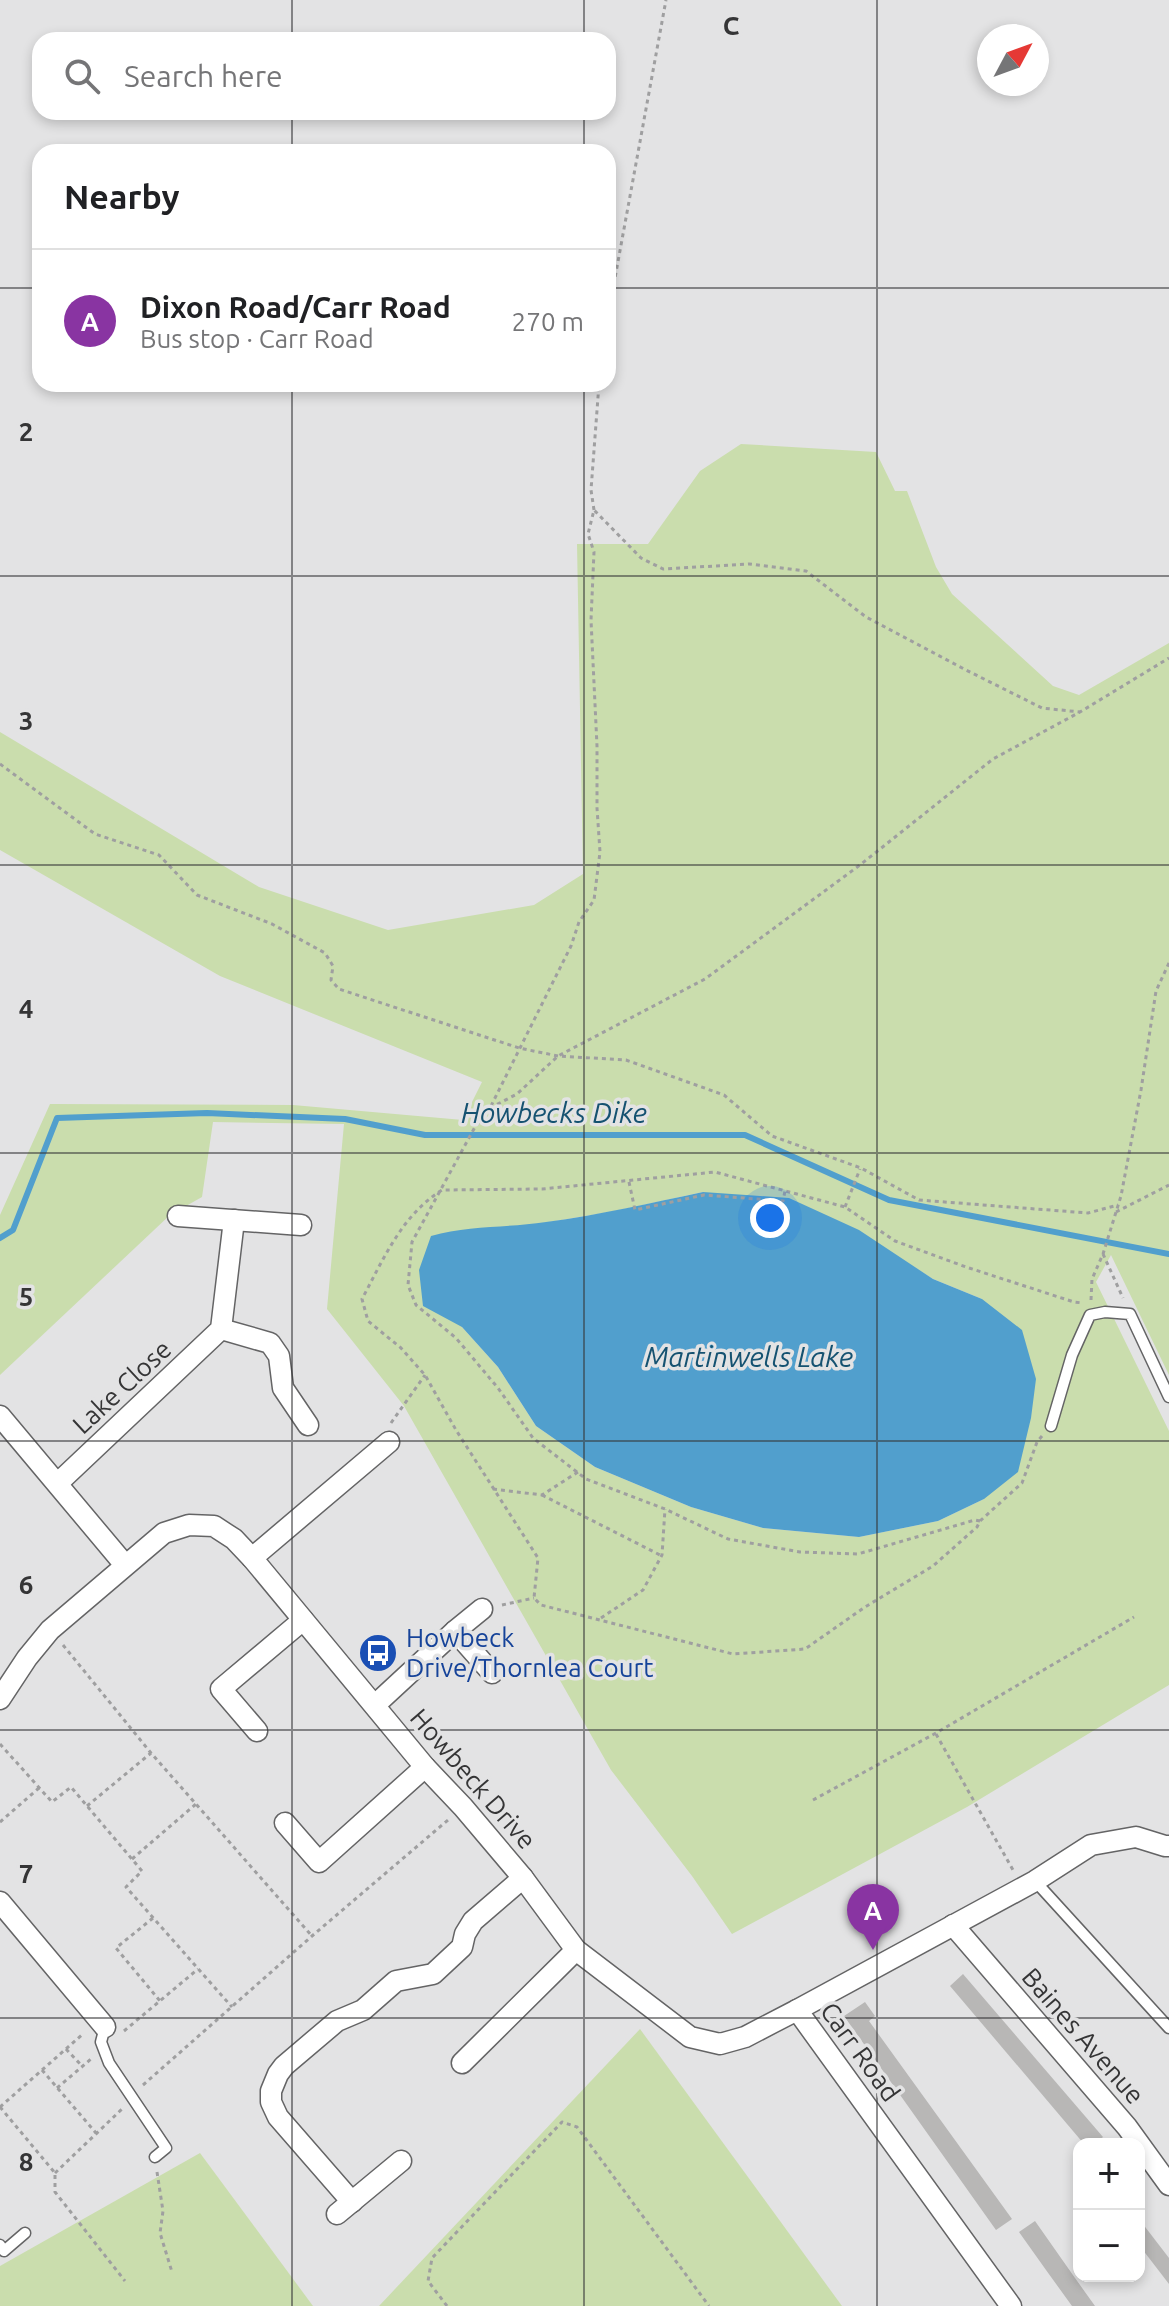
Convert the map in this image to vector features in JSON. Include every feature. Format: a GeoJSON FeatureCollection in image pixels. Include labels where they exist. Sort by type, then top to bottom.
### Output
{"type":"FeatureCollection","features":[{"type":"Feature","properties":{"kind":"street"},"geometry":{"type":"LineString","coordinates":[[178,1216],[301,1225]]}},
{"type":"Feature","properties":{"kind":"street"},"geometry":{"type":"LineString","coordinates":[[234,1220],[221,1329],[270,1343],[279,1356],[283,1388],[308,1425]]}},
{"type":"Feature","properties":{"kind":"street","name":"Lake Close"},"geometry":{"type":"LineString","coordinates":[[58,1483],[221,1329]]}},
{"type":"Feature","properties":{"kind":"street"},"geometry":{"type":"LineString","coordinates":[[0,1416],[125,1565]]}},
{"type":"Feature","properties":{"kind":"street"},"geometry":{"type":"LineString","coordinates":[[252,1558],[389,1442]]}},
{"type":"Feature","properties":{"kind":"street","name":"Howbeck Drive"},"geometry":{"type":"LineString","coordinates":[[0,1699],[50,1630],[164,1533],[189,1525],[214,1526],[234,1539],[252,1558],[425,1767],[523,1878],[576,1950],[690,2037],[720,2044],[745,2037],[797,2010]]}},
{"type":"Feature","properties":{"kind":"street"},"geometry":{"type":"LineString","coordinates":[[375,1705],[482,1609]]}},
{"type":"Feature","properties":{"kind":"street"},"geometry":{"type":"LineString","coordinates":[[257,1731],[221,1689],[303,1620]]}},
{"type":"Feature","properties":{"kind":"street"},"geometry":{"type":"LineString","coordinates":[[455,1631],[492,1673]]}},
{"type":"Feature","properties":{"kind":"street"},"geometry":{"type":"LineString","coordinates":[[285,1823],[319,1862],[425,1767]]}},
{"type":"Feature","properties":{"kind":"street","name":"Carr Road"},"geometry":{"type":"LineString","coordinates":[[1011,2306],[797,2010],[1029,1884],[1091,1845],[1136,1837],[1169,1846]]}},
{"type":"Feature","properties":{"kind":"street"},"geometry":{"type":"LineString","coordinates":[[401,2161],[345,2208],[278,2117],[271,2102],[271,2091],[278,2074],[337,2021],[363,2010],[396,1981],[433,1974],[462,1947],[473,1921],[523,1878]]}},
{"type":"Feature","properties":{"kind":"street"},"geometry":{"type":"LineString","coordinates":[[0,1902],[102,2023]]}},
{"type":"Feature","properties":{"kind":"street","name":"Baines Avenue"},"geometry":{"type":"LineString","coordinates":[[953,1925],[1127,2127],[1169,2185]]}},
{"type":"Feature","properties":{"kind":"street"},"geometry":{"type":"LineString","coordinates":[[462,2063],[576,1950]]}},
{"type":"Feature","properties":{"kind":"lane"},"geometry":{"type":"LineString","coordinates":[[1051,1426],[1072,1355],[1090,1315],[1105,1312],[1130,1314],[1169,1397]]}},
{"type":"Feature","properties":{"kind":"lane"},"geometry":{"type":"LineString","coordinates":[[1029,1884],[1169,2028]]}},
{"type":"Feature","properties":{"kind":"lane"},"geometry":{"type":"LineString","coordinates":[[102,2023],[101,2042],[109,2063],[166,2148],[155,2157]]}},
{"type":"Feature","properties":{"kind":"lane"},"geometry":{"type":"LineString","coordinates":[[0,2245],[4,2251],[25,2233]]}},
{"type":"Feature","properties":{"kind":"path"},"geometry":{"type":"LineString","coordinates":[[616,272],[666,0]]}},
{"type":"Feature","properties":{"kind":"path"},"geometry":{"type":"LineString","coordinates":[[598,392],[591,490],[594,510],[588,534],[594,552],[591,620],[600,852],[594,900],[579,922],[571,946],[490,1108],[475,1127],[412,1242],[408,1285],[416,1305],[456,1338],[498,1388],[533,1438],[586,1479],[665,1509],[728,1539],[800,1552],[858,1554],[980,1521]]}},
{"type":"Feature","properties":{"kind":"path"},"geometry":{"type":"LineString","coordinates":[[594,510],[641,558],[663,569],[749,564],[806,571],[866,617],[964,669],[1042,708],[1080,712]]}},
{"type":"Feature","properties":{"kind":"path"},"geometry":{"type":"LineString","coordinates":[[490,1108],[517,1094],[558,1056],[705,979],[860,865],[993,759],[1080,712],[1169,658]]}},
{"type":"Feature","properties":{"kind":"path"},"geometry":{"type":"LineString","coordinates":[[0,764],[95,834],[159,855],[197,895],[272,924],[325,953],[333,966],[331,980],[339,989],[519,1048],[558,1056],[626,1060],[724,1095],[772,1136],[861,1168],[919,1200],[1088,1213],[1118,1205]]}},
{"type":"Feature","properties":{"kind":"path"},"geometry":{"type":"LineString","coordinates":[[534,1598],[538,1558],[425,1375],[401,1348],[368,1321],[362,1299],[398,1231],[433,1195],[442,1190],[542,1189],[715,1172],[845,1207],[895,1241],[1074,1302],[1091,1303],[1092,1279],[1118,1205],[1141,1090],[1156,991],[1169,963]]}},
{"type":"Feature","properties":{"kind":"path"},"geometry":{"type":"LineString","coordinates":[[845,1207],[861,1168]]}},
{"type":"Feature","properties":{"kind":"path"},"geometry":{"type":"LineString","coordinates":[[629,1182],[635,1210],[704,1195],[783,1201],[785,1191]]}},
{"type":"Feature","properties":{"kind":"path"},"geometry":{"type":"LineString","coordinates":[[1116,1212],[1169,1185]]}},
{"type":"Feature","properties":{"kind":"path"},"geometry":{"type":"LineString","coordinates":[[1103,1254],[1130,1314]]}},
{"type":"Feature","properties":{"kind":"path"},"geometry":{"type":"LineString","coordinates":[[389,1442],[391,1422],[425,1375]]}},
{"type":"Feature","properties":{"kind":"path"},"geometry":{"type":"LineString","coordinates":[[534,1598],[541,1605],[733,1654],[805,1649],[865,1607],[933,1566],[977,1527],[1022,1483],[1037,1442],[1051,1426]]}},
{"type":"Feature","properties":{"kind":"path"},"geometry":{"type":"LineString","coordinates":[[542,1495],[578,1472]]}},
{"type":"Feature","properties":{"kind":"path"},"geometry":{"type":"LineString","coordinates":[[493,1489],[542,1495],[662,1555]]}},
{"type":"Feature","properties":{"kind":"path"},"geometry":{"type":"LineString","coordinates":[[600,1619],[643,1590],[662,1555],[665,1509]]}},
{"type":"Feature","properties":{"kind":"path"},"geometry":{"type":"LineString","coordinates":[[482,1609],[534,1598]]}},
{"type":"Feature","properties":{"kind":"path"},"geometry":{"type":"LineString","coordinates":[[813,1800],[936,1733],[1134,1617]]}},
{"type":"Feature","properties":{"kind":"path"},"geometry":{"type":"LineString","coordinates":[[50,1630],[151,1753],[312,1936]]}},
{"type":"Feature","properties":{"kind":"path"},"geometry":{"type":"LineString","coordinates":[[936,1733],[1029,1884]]}},
{"type":"Feature","properties":{"kind":"path"},"geometry":{"type":"LineString","coordinates":[[0,1744],[52,1802],[71,1787],[142,1871],[126,1887],[232,2007]]}},
{"type":"Feature","properties":{"kind":"path"},"geometry":{"type":"LineString","coordinates":[[87,1806],[151,1753]]}},
{"type":"Feature","properties":{"kind":"path"},"geometry":{"type":"LineString","coordinates":[[0,1822],[39,1788]]}},
{"type":"Feature","properties":{"kind":"path"},"geometry":{"type":"LineString","coordinates":[[132,1859],[196,1804]]}},
{"type":"Feature","properties":{"kind":"path"},"geometry":{"type":"LineString","coordinates":[[55,2173],[123,2108],[131,2096],[463,1807]]}},
{"type":"Feature","properties":{"kind":"path"},"geometry":{"type":"LineString","coordinates":[[153,1918],[116,1948],[160,2001]]}},
{"type":"Feature","properties":{"kind":"path"},"geometry":{"type":"LineString","coordinates":[[57,2088],[198,1969]]}},
{"type":"Feature","properties":{"kind":"path"},"geometry":{"type":"LineString","coordinates":[[102,2023],[66,2049],[0,2107],[55,2173],[55,2192],[125,2281]]}},
{"type":"Feature","properties":{"kind":"path"},"geometry":{"type":"LineString","coordinates":[[66,2049],[82,2066]]}},
{"type":"Feature","properties":{"kind":"path"},"geometry":{"type":"LineString","coordinates":[[42,2070],[96,2133]]}},
{"type":"Feature","properties":{"kind":"path"},"geometry":{"type":"LineString","coordinates":[[447,2306],[428,2281],[432,2258],[562,2122],[577,2127],[709,2306]]}},
{"type":"Feature","properties":{"kind":"path"},"geometry":{"type":"LineString","coordinates":[[155,2157],[163,2211],[160,2233],[172,2272]]}},
{"type":"Feature","properties":{"kind":"green space"},"geometry":{"type":"Polygon","coordinates":[[[741,444],[876,452],[895,491],[907,491],[936,567],[952,594],[1053,686],[1079,695],[1169,643],[1169,1375],[1111,1255],[1096,1282],[1169,1431],[1169,1685],[967,1807],[732,1934],[611,1770],[404,1406],[327,1309],[344,1124],[213,1122],[202,1197],[170,1215],[0,1375],[0,1215],[50,1104],[293,1105],[463,1120],[482,1082],[220,976],[0,850],[0,732],[259,887],[388,930],[534,905],[583,874],[577,544],[648,544],[700,471],[741,444]],[[703,1192],[543,1223],[462,1327],[498,1367],[536,1426],[595,1467],[691,1507],[763,1528],[859,1537],[938,1521],[984,1499],[982,1299],[933,1279],[898,1257],[703,1192]]]}},
{"type":"Feature","properties":{"kind":"green space"},"geometry":{"type":"Polygon","coordinates":[[[640,2029],[842,2306],[379,2306],[640,2029]]]}},
{"type":"Feature","properties":{"kind":"green space"},"geometry":{"type":"Polygon","coordinates":[[[200,2153],[313,2306],[0,2306],[0,2266],[200,2153]]]}},
{"type":"Feature","properties":{"kind":"water","name":"Martinwells Lake"},"geometry":{"type":"Polygon","coordinates":[[[703,1192],[789,1198],[859,1230],[933,1279],[982,1299],[1022,1330],[1036,1379],[1031,1418],[1018,1472],[984,1499],[938,1521],[859,1537],[763,1528],[691,1507],[595,1467],[536,1426],[498,1367],[462,1327],[423,1306],[419,1270],[431,1236],[566,1219],[703,1192]]]}},
{"type":"Feature","properties":{"kind":"building"},"geometry":{"type":"Polygon","coordinates":[[[963,1974],[1103,2137],[1079,2138],[950,1986],[963,1974]]]}},
{"type":"Feature","properties":{"kind":"building"},"geometry":{"type":"Polygon","coordinates":[[[865,2002],[875,2016],[869,2021],[1012,2219],[996,2230],[844,2016],[865,2002]]]}},
{"type":"Feature","properties":{"kind":"building"},"geometry":{"type":"Polygon","coordinates":[[[1035,2221],[1073,2275],[1073,2282],[1078,2282],[1095,2306],[1072,2306],[1019,2232],[1035,2221]]]}},
{"type":"Feature","properties":{"kind":"building"},"geometry":{"type":"Polygon","coordinates":[[[1145,2227],[1169,2258],[1169,2284],[1145,2253],[1145,2227]]]}},
{"type":"Feature","properties":{"kind":"waterway","name":"Howbecks Dike"},"geometry":{"type":"LineString","coordinates":[[0,1238],[13,1230],[57,1118],[207,1113],[345,1119],[425,1135],[745,1135],[889,1200],[1169,1254]]}},
{"type":"Feature","properties":{"kind":"place","name":"Howbeck Drive/Thornlea Court"},"geometry":{"type":"Point","coordinates":[378,1653]}},
{"type":"Feature","properties":{"kind":"place","name":"Dixon Road/Carr Road"},"geometry":{"type":"Point","coordinates":[873,1950]}}]}
